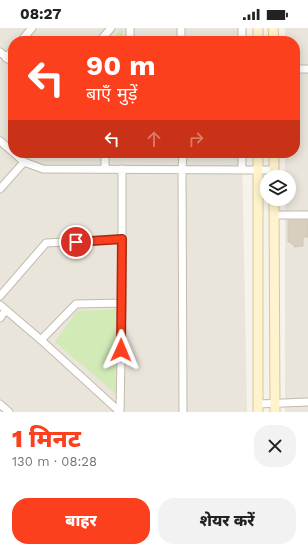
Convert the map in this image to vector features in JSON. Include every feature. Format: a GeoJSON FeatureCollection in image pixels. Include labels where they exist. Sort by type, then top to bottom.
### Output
{"type":"FeatureCollection","features":[{"type":"Feature","properties":{"kind":"street"},"geometry":{"type":"LineString","coordinates":[[25,36],[32,28]]}},
{"type":"Feature","properties":{"kind":"street"},"geometry":{"type":"LineString","coordinates":[[104,36],[110,28]]}},
{"type":"Feature","properties":{"kind":"street"},"geometry":{"type":"LineString","coordinates":[[0,52],[6,58],[8,56]]}},
{"type":"Feature","properties":{"kind":"street"},"geometry":{"type":"LineString","coordinates":[[0,141],[8,148]]}},
{"type":"Feature","properties":{"kind":"street"},"geometry":{"type":"LineString","coordinates":[[19,158],[24,162],[43,169],[262,170]]}},
{"type":"Feature","properties":{"kind":"street"},"geometry":{"type":"LineString","coordinates":[[105,158],[105,169]]}},
{"type":"Feature","properties":{"kind":"street"},"geometry":{"type":"LineString","coordinates":[[183,158],[183,412]]}},
{"type":"Feature","properties":{"kind":"street"},"geometry":{"type":"LineString","coordinates":[[242,158],[242,169]]}},
{"type":"Feature","properties":{"kind":"street"},"geometry":{"type":"LineString","coordinates":[[258,158],[258,408],[274,408],[308,402]]}},
{"type":"Feature","properties":{"kind":"street"},"geometry":{"type":"LineString","coordinates":[[274,158],[274,170]]}},
{"type":"Feature","properties":{"kind":"street"},"geometry":{"type":"LineString","coordinates":[[0,189],[24,162]]}},
{"type":"Feature","properties":{"kind":"street"},"geometry":{"type":"LineString","coordinates":[[120,412],[122,169]]}},
{"type":"Feature","properties":{"kind":"street"},"geometry":{"type":"LineString","coordinates":[[274,206],[274,408]]}},
{"type":"Feature","properties":{"kind":"street"},"geometry":{"type":"LineString","coordinates":[[274,215],[308,215]]}},
{"type":"Feature","properties":{"kind":"street"},"geometry":{"type":"LineString","coordinates":[[0,296],[46,243],[122,239]]}},
{"type":"Feature","properties":{"kind":"street"},"geometry":{"type":"LineString","coordinates":[[41,340],[76,304],[122,303]]}},
{"type":"Feature","properties":{"kind":"street"},"geometry":{"type":"LineString","coordinates":[[0,305],[120,412]]}},
{"type":"Feature","properties":{"kind":"street"},"geometry":{"type":"LineString","coordinates":[[0,318],[6,310]]}},
{"type":"Feature","properties":{"kind":"street"},"geometry":{"type":"LineString","coordinates":[[0,404],[9,412]]}},
{"type":"Feature","properties":{"kind":"shaded area"},"geometry":{"type":"Polygon","coordinates":[[[0,28],[239,28],[239,36],[8,36],[8,158],[242,158],[247,412],[0,412],[0,28]]]}},
{"type":"Feature","properties":{"kind":"shaded area"},"geometry":{"type":"Polygon","coordinates":[[[285,28],[308,28],[308,412],[285,412],[285,206],[296,206],[296,170],[285,170],[285,158],[300,158],[300,36],[285,36],[285,28]]]}},
{"type":"Feature","properties":{"kind":"green space"},"geometry":{"type":"Polygon","coordinates":[[[122,28],[123,36],[115,36],[122,28]]]}},
{"type":"Feature","properties":{"kind":"green space"},"geometry":{"type":"Polygon","coordinates":[[[116,309],[116,394],[55,342],[77,311],[116,309]]]}},
{"type":"Feature","properties":{"kind":"building"},"geometry":{"type":"Polygon","coordinates":[[[288,220],[308,220],[308,237],[303,237],[303,246],[294,247],[294,244],[288,242],[288,220]]]}},
{"type":"Feature","properties":{"kind":"route"},"geometry":{"type":"LineString","coordinates":[[76,242],[122,239],[121,350]]}}]}
